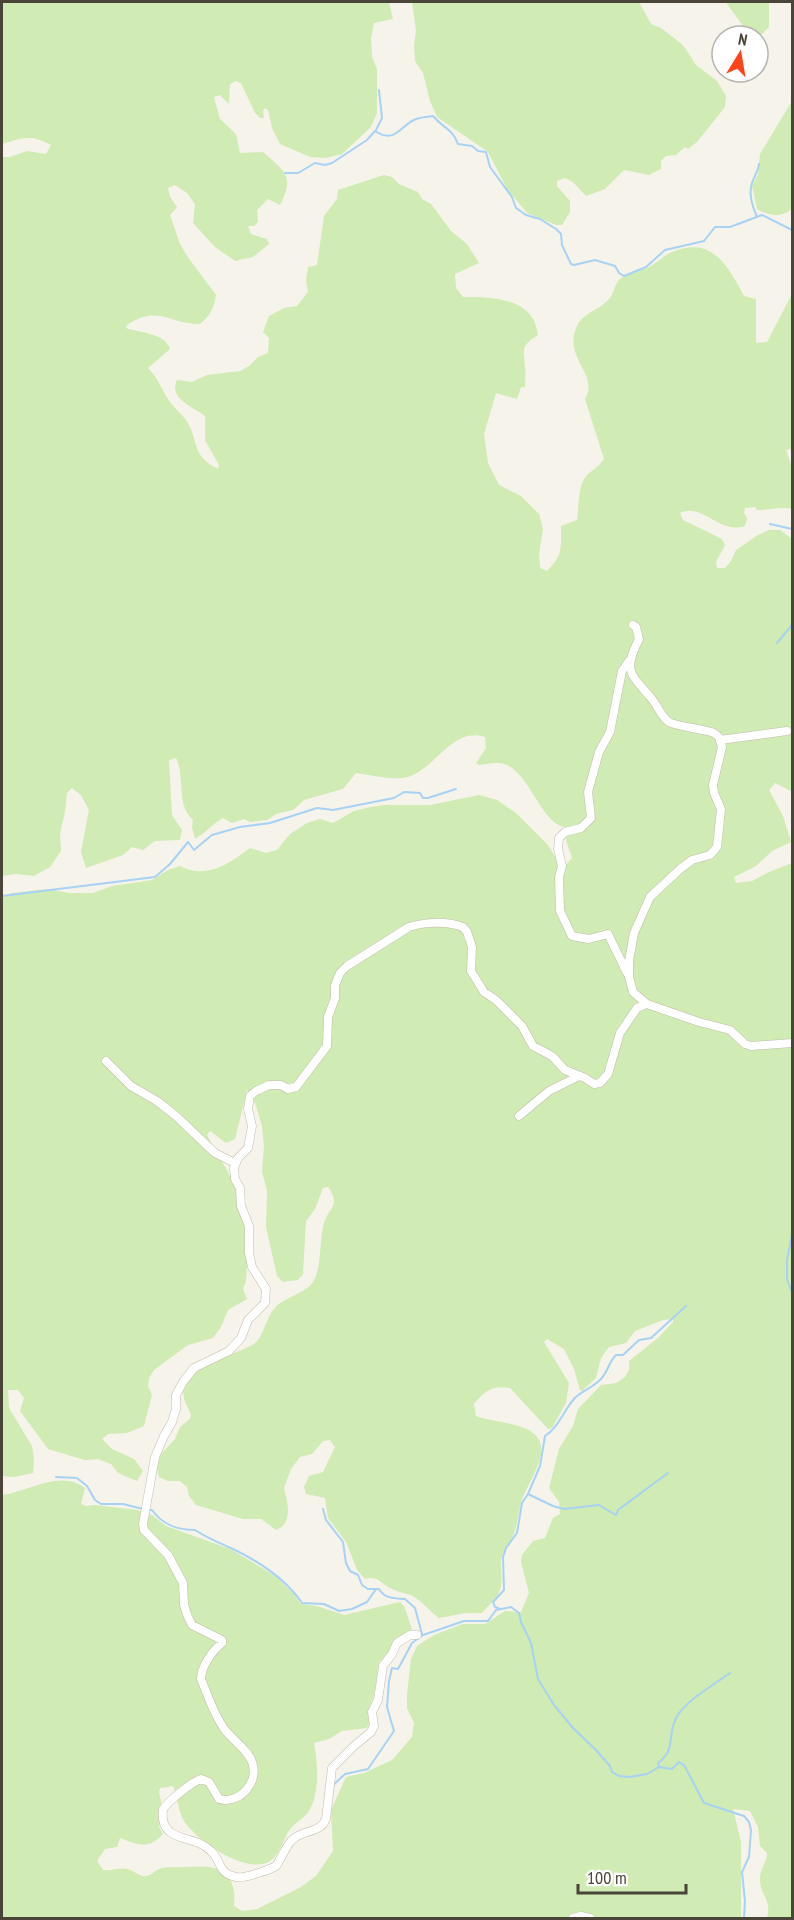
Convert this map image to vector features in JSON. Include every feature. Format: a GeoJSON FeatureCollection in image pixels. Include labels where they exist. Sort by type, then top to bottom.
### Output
{"type":"FeatureCollection","features":[{"type":"Feature","properties":{"kind":"street"},"geometry":{"type":"LineString","coordinates":[[633,625],[636,627],[639,639],[622,670],[610,732],[598,752],[588,792],[591,818],[581,828],[565,832],[559,838],[558,849],[562,866],[561,912],[572,936],[588,939],[608,934],[629,977],[633,992],[646,1004],[730,1030],[745,1044],[751,1046],[792,1042]]}},
{"type":"Feature","properties":{"kind":"street"},"geometry":{"type":"LineString","coordinates":[[629,977],[629,961],[634,933],[650,897],[692,860],[710,855],[717,847],[721,809],[713,786],[721,754],[720,740],[705,730],[669,722],[636,681],[629,667],[630,659]]}},
{"type":"Feature","properties":{"kind":"street"},"geometry":{"type":"LineString","coordinates":[[720,740],[787,731]]}},
{"type":"Feature","properties":{"kind":"street"},"geometry":{"type":"LineString","coordinates":[[417,1635],[410,1635],[397,1643],[383,1666],[378,1700],[372,1712],[374,1726],[371,1732],[332,1768],[326,1819],[323,1826],[317,1830],[300,1834],[289,1842],[276,1866],[255,1872],[247,1877],[236,1877],[225,1873],[219,1867],[213,1852],[209,1849],[195,1840],[176,1835],[168,1830],[164,1824],[163,1809],[168,1802],[195,1781],[201,1779],[208,1782],[219,1799],[231,1801],[241,1795],[253,1780],[253,1763],[218,1719],[201,1679],[206,1663],[222,1640],[192,1625],[184,1605],[183,1584],[168,1555],[144,1530],[143,1524],[155,1457],[172,1422],[176,1409],[176,1395],[183,1382],[194,1368],[229,1351],[241,1338],[248,1320],[265,1303],[266,1289],[252,1268],[249,1254],[249,1226],[239,1201],[240,1188],[234,1173],[235,1163],[248,1148],[252,1126],[248,1109],[250,1096],[269,1084],[280,1085],[288,1089],[296,1087],[324,1051],[328,1040],[328,1017],[335,998],[334,985],[340,974],[354,961],[364,957],[409,927],[417,925],[435,923],[463,927],[472,948],[471,971],[478,985],[522,1026],[533,1046],[552,1056],[565,1070],[594,1084],[603,1081],[608,1074],[620,1034],[637,1008],[646,1004]]}},
{"type":"Feature","properties":{"kind":"street"},"geometry":{"type":"LineString","coordinates":[[106,1061],[130,1086],[158,1101],[215,1153],[235,1163]]}},
{"type":"Feature","properties":{"kind":"street"},"geometry":{"type":"LineString","coordinates":[[519,1116],[549,1091],[579,1076]]}},
{"type":"Feature","properties":{"kind":"street"},"geometry":{"type":"LineString","coordinates":[[573,1918],[581,1916],[590,1918]]}},
{"type":"Feature","properties":{"kind":"green space"},"geometry":{"type":"Polygon","coordinates":[[[2,2],[389,2],[393,19],[374,23],[371,39],[372,57],[377,69],[377,113],[371,127],[342,154],[326,158],[310,157],[280,144],[272,128],[268,110],[265,108],[263,111],[264,118],[260,118],[255,113],[241,83],[236,81],[230,84],[229,104],[220,95],[214,97],[220,119],[236,134],[240,153],[263,152],[277,164],[287,180],[287,187],[280,205],[268,199],[257,210],[258,222],[254,226],[248,226],[251,234],[267,239],[269,244],[253,257],[235,261],[215,247],[193,223],[195,204],[187,193],[175,185],[168,188],[170,197],[177,207],[170,215],[180,244],[216,295],[214,304],[209,315],[200,324],[156,315],[138,319],[126,328],[152,334],[167,344],[170,349],[148,368],[170,402],[186,420],[196,447],[203,458],[218,469],[219,465],[205,440],[205,416],[179,397],[175,387],[177,380],[192,382],[207,375],[240,371],[258,357],[268,353],[269,338],[263,332],[269,316],[284,308],[297,306],[308,292],[306,280],[308,267],[317,265],[324,216],[337,199],[338,190],[384,175],[418,192],[422,199],[431,204],[451,231],[467,244],[479,263],[455,274],[456,288],[463,297],[493,298],[513,303],[529,313],[535,323],[538,335],[524,348],[525,387],[521,387],[517,399],[496,393],[484,434],[488,463],[499,485],[521,496],[539,514],[543,529],[539,554],[540,568],[547,571],[558,556],[561,546],[561,526],[577,520],[579,495],[583,481],[604,459],[585,399],[588,382],[574,347],[574,337],[580,322],[608,300],[617,282],[622,278],[649,267],[672,252],[686,248],[698,247],[717,256],[732,274],[744,296],[756,299],[756,343],[767,342],[792,294],[792,450],[786,450],[792,467],[792,509],[745,508],[744,513],[747,518],[745,526],[736,528],[696,512],[680,513],[683,520],[722,539],[725,545],[716,562],[717,568],[725,568],[736,550],[769,530],[780,530],[792,539],[792,804],[791,791],[775,783],[769,790],[783,816],[791,842],[772,851],[756,866],[734,877],[736,883],[752,881],[792,863],[792,1918],[767,1918],[768,1907],[760,1881],[767,1853],[760,1846],[758,1827],[750,1811],[733,1809],[741,1842],[741,1918],[2,1918],[2,1495],[55,1481],[75,1483],[85,1488],[81,1504],[137,1510],[152,1515],[166,1526],[230,1549],[274,1575],[301,1604],[317,1606],[344,1615],[400,1602],[404,1606],[412,1629],[401,1637],[379,1662],[374,1695],[368,1711],[370,1722],[367,1728],[342,1731],[329,1739],[314,1743],[317,1778],[313,1803],[307,1813],[289,1831],[274,1858],[260,1864],[249,1864],[223,1854],[210,1846],[184,1821],[173,1786],[160,1788],[162,1806],[159,1827],[163,1834],[158,1839],[143,1845],[120,1838],[117,1847],[105,1849],[97,1861],[103,1870],[127,1869],[145,1876],[165,1868],[210,1867],[228,1876],[232,1883],[234,1906],[242,1911],[257,1909],[301,1887],[316,1876],[333,1851],[331,1810],[346,1777],[364,1773],[392,1760],[412,1737],[414,1723],[407,1708],[407,1695],[411,1659],[417,1646],[434,1635],[463,1624],[485,1624],[505,1611],[521,1612],[529,1593],[521,1562],[522,1555],[533,1541],[545,1538],[553,1518],[560,1514],[559,1502],[549,1488],[559,1449],[573,1426],[578,1409],[601,1385],[616,1383],[625,1377],[629,1370],[629,1361],[658,1338],[673,1322],[673,1319],[663,1320],[635,1331],[626,1343],[609,1347],[601,1358],[596,1378],[582,1391],[564,1349],[547,1339],[544,1342],[569,1383],[566,1403],[552,1428],[548,1429],[510,1388],[499,1387],[489,1390],[474,1404],[476,1416],[520,1426],[534,1434],[541,1447],[539,1462],[522,1500],[515,1532],[502,1556],[500,1588],[496,1598],[482,1613],[466,1613],[439,1618],[413,1596],[393,1589],[376,1579],[365,1579],[357,1570],[346,1542],[328,1518],[325,1498],[306,1494],[304,1487],[309,1476],[323,1472],[335,1447],[330,1440],[323,1441],[312,1454],[300,1457],[291,1469],[284,1488],[288,1506],[287,1518],[285,1523],[276,1530],[261,1519],[243,1519],[196,1505],[189,1496],[187,1487],[180,1481],[168,1481],[159,1477],[156,1467],[162,1453],[175,1439],[180,1427],[190,1419],[191,1415],[184,1398],[184,1387],[189,1377],[209,1363],[255,1343],[275,1308],[305,1290],[313,1282],[318,1269],[324,1223],[334,1203],[328,1187],[323,1188],[315,1209],[306,1221],[303,1274],[298,1280],[283,1282],[277,1276],[266,1227],[267,1190],[262,1172],[264,1146],[262,1126],[255,1103],[247,1090],[235,1139],[226,1143],[210,1131],[207,1135],[237,1188],[236,1200],[243,1217],[246,1237],[247,1264],[243,1289],[247,1299],[228,1310],[221,1327],[213,1338],[188,1345],[154,1370],[149,1378],[148,1386],[152,1395],[144,1426],[127,1433],[108,1434],[102,1439],[112,1449],[134,1459],[143,1471],[137,1481],[118,1473],[111,1464],[98,1459],[85,1460],[48,1449],[20,1411],[24,1398],[18,1390],[8,1390],[9,1408],[32,1446],[33,1473],[14,1477],[2,1476],[2,896],[48,889],[69,893],[93,893],[112,886],[152,880],[180,866],[190,870],[208,871],[234,860],[250,848],[266,853],[277,850],[290,834],[307,823],[320,819],[333,823],[354,811],[386,805],[430,805],[479,795],[497,800],[516,813],[548,845],[559,863],[565,866],[572,858],[566,840],[567,835],[581,830],[579,824],[565,827],[549,817],[515,770],[504,764],[479,765],[476,763],[486,748],[485,737],[474,735],[454,742],[418,772],[408,777],[390,778],[356,773],[343,789],[304,800],[293,810],[276,814],[267,820],[250,822],[244,819],[232,823],[223,818],[195,839],[193,820],[182,798],[176,758],[169,760],[172,815],[182,830],[180,840],[155,841],[143,850],[132,847],[123,855],[86,868],[81,852],[89,810],[81,795],[72,788],[67,793],[60,833],[61,851],[50,867],[34,876],[16,874],[2,876],[2,157],[10,157],[27,151],[46,154],[51,145],[37,139],[26,138],[2,144],[2,2]]]}},
{"type":"Feature","properties":{"kind":"green space"},"geometry":{"type":"Polygon","coordinates":[[[412,2],[639,2],[651,24],[661,28],[683,45],[696,65],[710,76],[710,84],[719,84],[726,96],[725,107],[697,142],[688,149],[685,147],[676,155],[666,156],[661,161],[661,169],[649,175],[624,170],[605,189],[586,196],[573,182],[565,178],[557,181],[557,186],[570,201],[570,212],[562,225],[556,225],[527,213],[507,189],[488,152],[437,117],[430,101],[423,73],[415,61],[416,31],[412,2]]]}},
{"type":"Feature","properties":{"kind":"green space"},"geometry":{"type":"Polygon","coordinates":[[[726,2],[769,2],[769,24],[742,24],[726,2]]]}},
{"type":"Feature","properties":{"kind":"green space"},"geometry":{"type":"Polygon","coordinates":[[[792,101],[792,209],[784,214],[770,214],[757,209],[752,186],[758,174],[760,154],[792,101]]]}},
{"type":"Feature","properties":{"kind":"waterway"},"geometry":{"type":"LineString","coordinates":[[376,130],[382,118],[379,90]]}},
{"type":"Feature","properties":{"kind":"waterway"},"geometry":{"type":"LineString","coordinates":[[285,173],[298,173],[315,163],[325,165],[332,163],[367,140],[375,131],[382,135],[392,135],[416,119],[433,116],[450,132],[458,144],[472,146],[478,151],[486,152],[490,167],[512,197],[516,208],[556,229],[561,234],[562,245],[571,264],[574,265],[595,260],[615,266],[624,276],[646,267],[665,250],[704,241],[715,227],[730,227],[762,215],[792,230]]}},
{"type":"Feature","properties":{"kind":"waterway"},"geometry":{"type":"LineString","coordinates":[[757,217],[751,191],[759,164]]}},
{"type":"Feature","properties":{"kind":"waterway"},"geometry":{"type":"LineString","coordinates":[[770,524],[792,529]]}},
{"type":"Feature","properties":{"kind":"waterway"},"geometry":{"type":"LineString","coordinates":[[777,643],[792,625]]}},
{"type":"Feature","properties":{"kind":"waterway"},"geometry":{"type":"LineString","coordinates":[[2,896],[155,877],[170,864],[188,842],[194,850],[212,835],[240,827],[270,823],[317,808],[333,810],[394,798],[404,792],[420,793],[423,798],[428,798],[456,789]]}},
{"type":"Feature","properties":{"kind":"waterway"},"geometry":{"type":"LineString","coordinates":[[792,1235],[787,1260],[787,1279],[792,1292]]}},
{"type":"Feature","properties":{"kind":"waterway"},"geometry":{"type":"LineString","coordinates":[[500,1609],[495,1607],[493,1602],[504,1590],[503,1557],[506,1548],[517,1533],[522,1503],[540,1466],[545,1436],[554,1428],[574,1399],[601,1379],[616,1355],[623,1355],[639,1340],[651,1338],[686,1306]]}},
{"type":"Feature","properties":{"kind":"waterway"},"geometry":{"type":"LineString","coordinates":[[528,1494],[564,1509],[599,1505],[616,1515],[618,1510],[668,1473]]}},
{"type":"Feature","properties":{"kind":"waterway"},"geometry":{"type":"LineString","coordinates":[[56,1477],[77,1478],[87,1486],[95,1500],[101,1504],[123,1504],[143,1509]]}},
{"type":"Feature","properties":{"kind":"waterway"},"geometry":{"type":"LineString","coordinates":[[323,1509],[326,1520],[343,1542],[346,1563],[350,1571],[358,1575],[362,1585],[368,1589],[376,1589]]}},
{"type":"Feature","properties":{"kind":"waterway"},"geometry":{"type":"LineString","coordinates":[[148,1510],[152,1510],[171,1526],[195,1530],[253,1559],[280,1578],[302,1603],[324,1604],[339,1611],[352,1609],[367,1602],[376,1589],[387,1596],[405,1599],[415,1608],[422,1634]]}},
{"type":"Feature","properties":{"kind":"waterway"},"geometry":{"type":"LineString","coordinates":[[331,1787],[345,1774],[368,1769],[394,1731],[387,1707],[389,1681],[392,1668],[398,1669],[412,1643],[423,1635],[464,1621],[488,1621],[496,1610],[511,1607],[519,1613],[531,1643],[538,1679],[554,1705],[610,1766],[612,1772],[619,1776],[630,1777],[647,1774],[659,1767],[672,1769],[679,1762],[684,1765],[704,1803],[744,1816],[749,1822],[751,1830],[749,1857],[742,1872],[744,1918]]}},
{"type":"Feature","properties":{"kind":"waterway"},"geometry":{"type":"LineString","coordinates":[[659,1767],[658,1763],[664,1758],[669,1748],[673,1725],[680,1712],[693,1699],[730,1673]]}}]}
